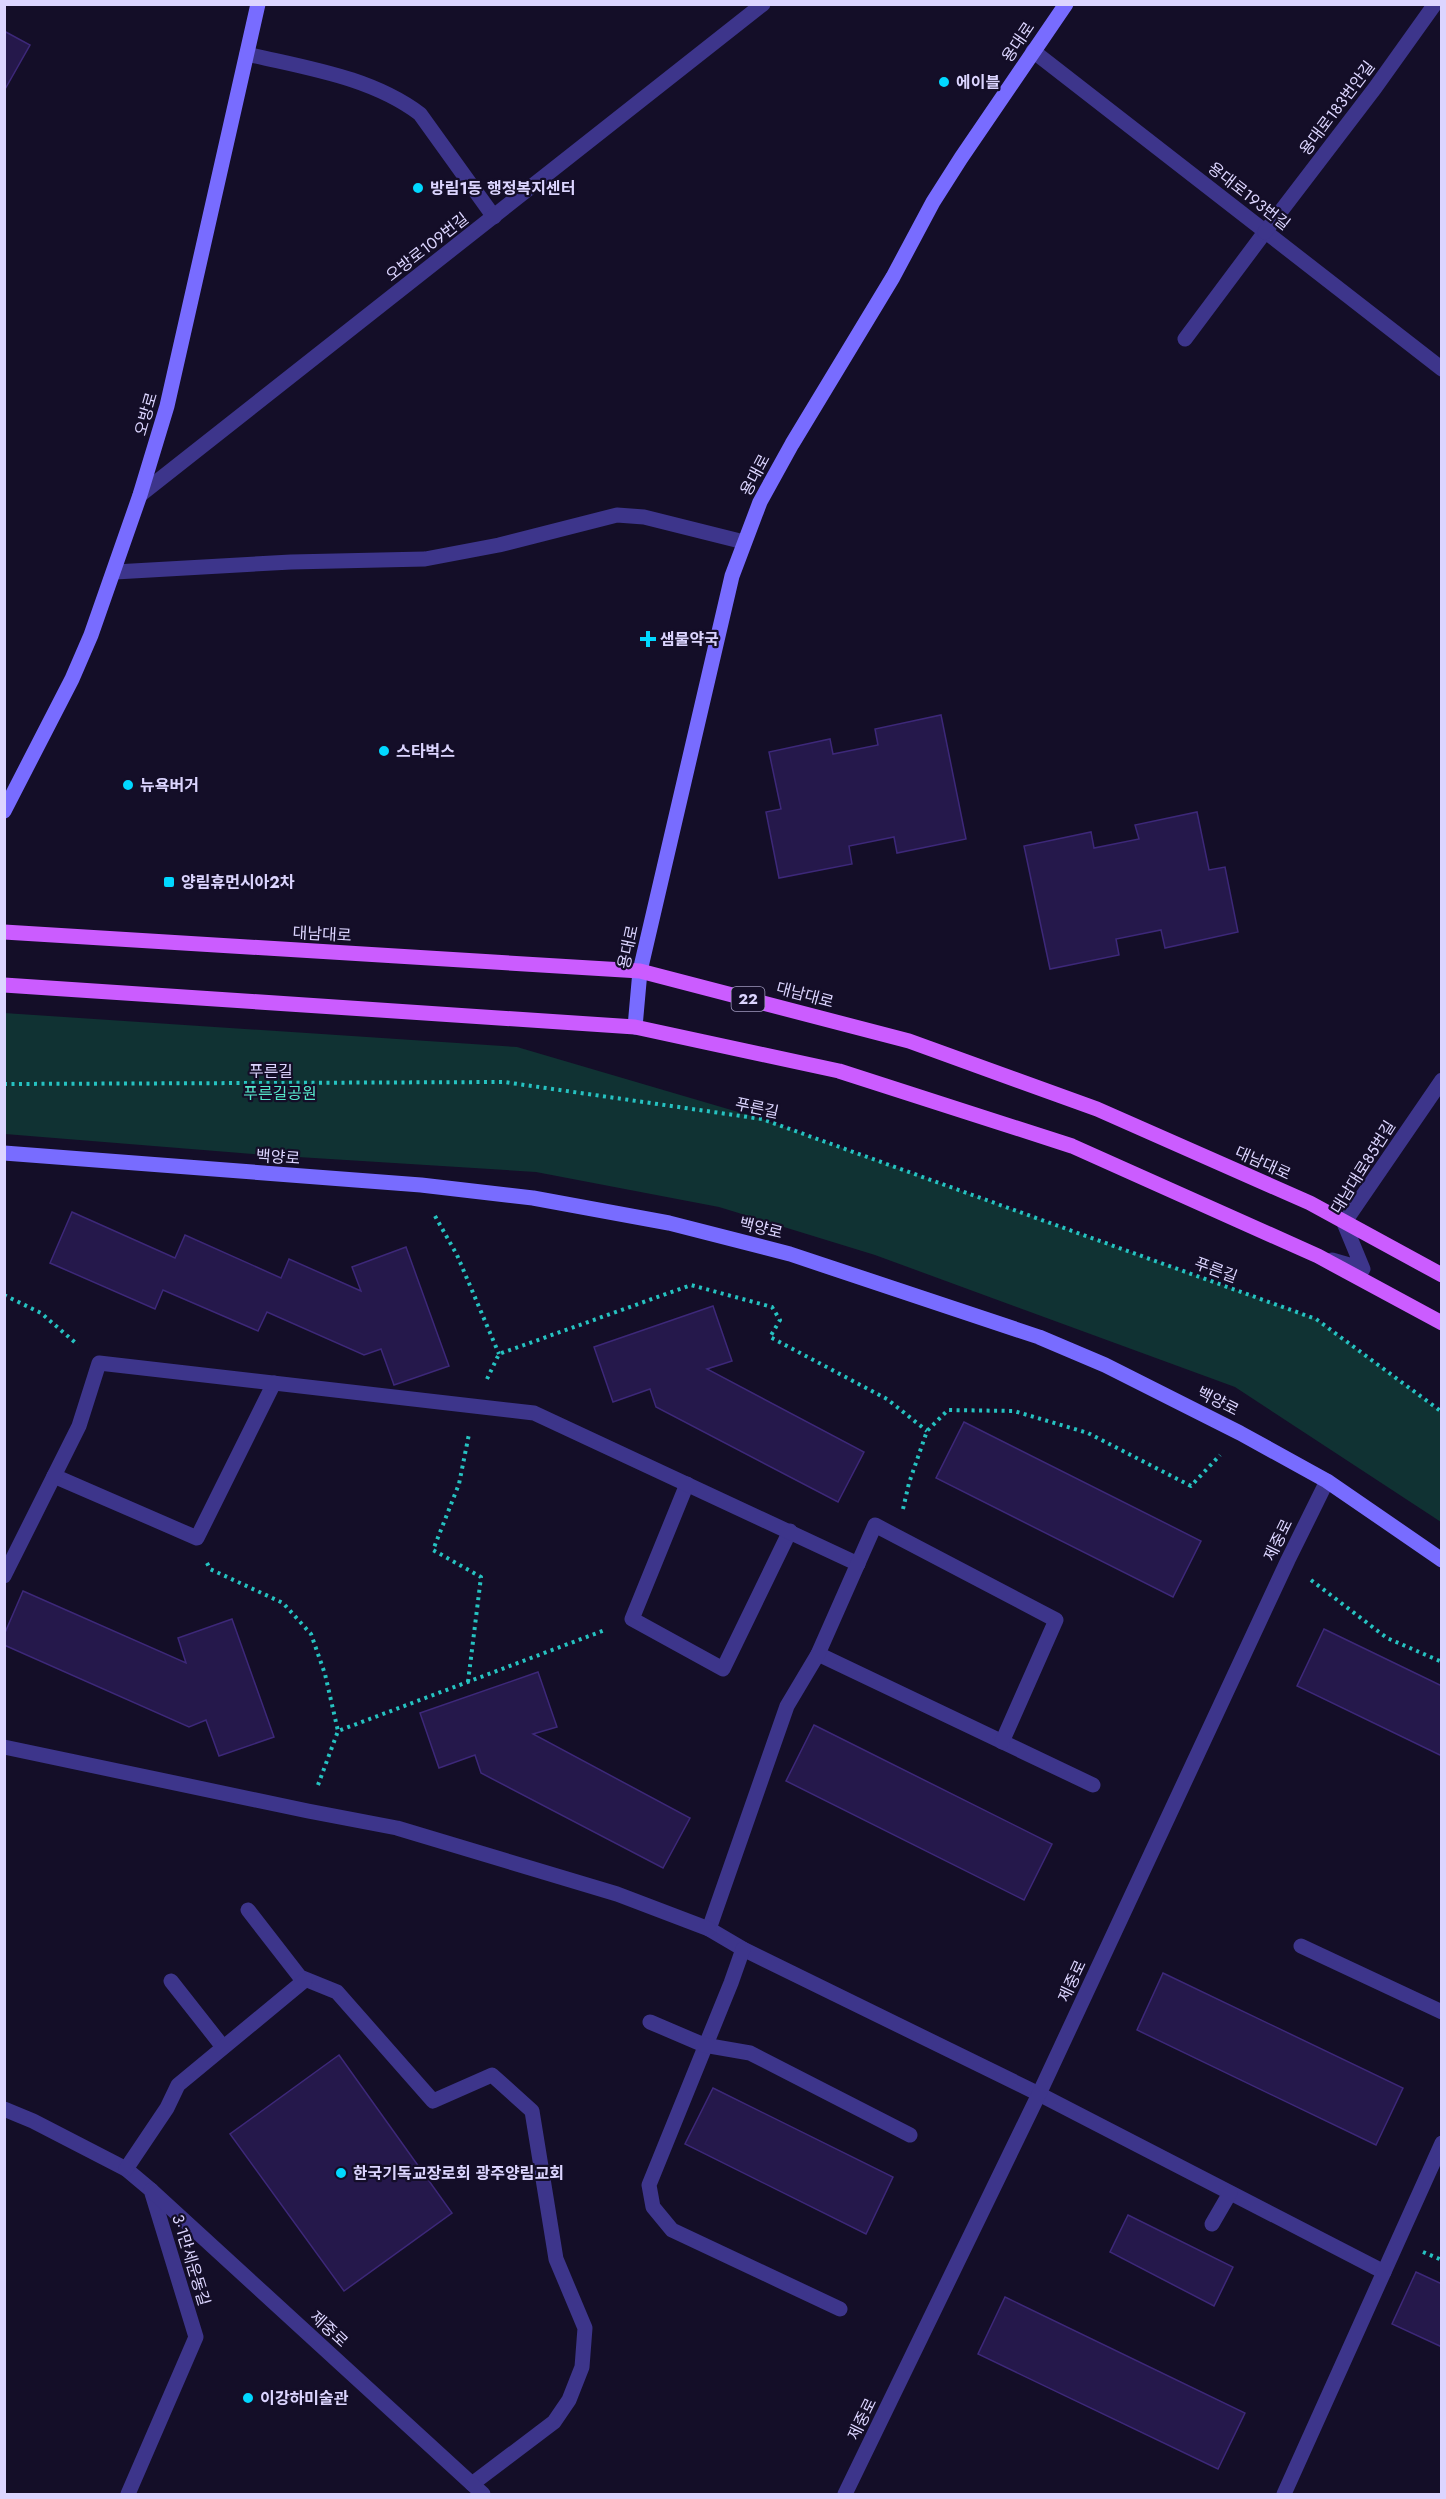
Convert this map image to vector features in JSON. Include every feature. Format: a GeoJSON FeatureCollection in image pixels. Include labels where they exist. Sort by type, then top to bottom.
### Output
{"type":"FeatureCollection","features":[{"type":"Feature","properties":{"kind":"main road","name":"대남대로"},"geometry":{"type":"LineString","coordinates":[[4,932],[640,971],[920,1045],[1097,1109],[1310,1203],[1442,1275]]}},
{"type":"Feature","properties":{"kind":"main road"},"geometry":{"type":"LineString","coordinates":[[4,985],[635,1027],[838,1071],[1072,1146],[1318,1256],[1442,1323]]}},
{"type":"Feature","properties":{"kind":"street","name":"오방로"},"geometry":{"type":"LineString","coordinates":[[4,811],[92,635],[140,495],[167,406],[258,4]]}},
{"type":"Feature","properties":{"kind":"street","name":"오방로109번길"},"geometry":{"type":"LineString","coordinates":[[140,495],[763,4]]}},
{"type":"Feature","properties":{"kind":"street","name":"용대로"},"geometry":{"type":"LineString","coordinates":[[635,1027],[640,971],[732,576],[760,502],[792,444],[893,276],[933,202],[1066,4]]}},
{"type":"Feature","properties":{"kind":"street","name":"용대로183번안길"},"geometry":{"type":"LineString","coordinates":[[1185,339],[1375,88],[1435,4]]}},
{"type":"Feature","properties":{"kind":"street","name":"용대로193번길"},"geometry":{"type":"LineString","coordinates":[[1033,51],[1442,369]]}},
{"type":"Feature","properties":{"kind":"street"},"geometry":{"type":"LineString","coordinates":[[247,54],[335,75],[383,90],[407,104],[420,114],[494,217]]}},
{"type":"Feature","properties":{"kind":"street"},"geometry":{"type":"LineString","coordinates":[[115,572],[291,562],[425,559],[499,545],[617,515],[644,517],[744,542]]}},
{"type":"Feature","properties":{"kind":"street","name":"대남대로85번길"},"geometry":{"type":"LineString","coordinates":[[1318,1256],[1363,1269],[1344,1223],[1442,1080]]}},
{"type":"Feature","properties":{"kind":"street","name":"백양로"},"geometry":{"type":"LineString","coordinates":[[4,1153],[421,1185],[533,1198],[603,1209],[669,1223],[790,1254],[1039,1337],[1105,1365],[1240,1432],[1327,1481],[1442,1560]]}},
{"type":"Feature","properties":{"kind":"street"},"geometry":{"type":"LineString","coordinates":[[4,1576],[79,1426],[99,1363],[534,1413],[858,1563]]}},
{"type":"Feature","properties":{"kind":"street"},"geometry":{"type":"LineString","coordinates":[[54,1476],[197,1538],[274,1383]]}},
{"type":"Feature","properties":{"kind":"street","name":"제중로"},"geometry":{"type":"LineString","coordinates":[[845,2494],[1039,2094],[1327,1481]]}},
{"type":"Feature","properties":{"kind":"street"},"geometry":{"type":"LineString","coordinates":[[687,1485],[632,1619],[723,1669],[790,1532]]}},
{"type":"Feature","properties":{"kind":"street"},"geometry":{"type":"LineString","coordinates":[[709,1929],[787,1706],[818,1654],[875,1525],[1056,1620],[1002,1742]]}},
{"type":"Feature","properties":{"kind":"street"},"geometry":{"type":"LineString","coordinates":[[818,1654],[1094,1785]]}},
{"type":"Feature","properties":{"kind":"street"},"geometry":{"type":"LineString","coordinates":[[4,1747],[397,1828],[617,1894],[709,1929],[743,1949],[1039,2094],[1384,2272]]}},
{"type":"Feature","properties":{"kind":"street"},"geometry":{"type":"LineString","coordinates":[[248,1910],[300,1977],[337,1992],[433,2101],[492,2075],[532,2111],[556,2259],[585,2328],[582,2367],[569,2400],[554,2422],[477,2489]]}},
{"type":"Feature","properties":{"kind":"street"},"geometry":{"type":"LineString","coordinates":[[1301,1946],[1442,2012]]}},
{"type":"Feature","properties":{"kind":"street"},"geometry":{"type":"LineString","coordinates":[[743,1949],[649,2185],[652,2207],[672,2230],[840,2309]]}},
{"type":"Feature","properties":{"kind":"street"},"geometry":{"type":"LineString","coordinates":[[126,2169],[167,2109],[178,2085],[305,1980]]}},
{"type":"Feature","properties":{"kind":"street"},"geometry":{"type":"LineString","coordinates":[[171,1981],[223,2047]]}},
{"type":"Feature","properties":{"kind":"street"},"geometry":{"type":"LineString","coordinates":[[650,2022],[704,2045],[750,2053],[909,2135]]}},
{"type":"Feature","properties":{"kind":"street"},"geometry":{"type":"LineString","coordinates":[[4,2109],[33,2121],[126,2169],[152,2190]]}},
{"type":"Feature","properties":{"kind":"street"},"geometry":{"type":"LineString","coordinates":[[1284,2494],[1442,2143]]}},
{"type":"Feature","properties":{"kind":"street","name":"제중로"},"geometry":{"type":"LineString","coordinates":[[152,2190],[477,2489]]}},
{"type":"Feature","properties":{"kind":"street","name":"3·1만세운동길"},"geometry":{"type":"LineString","coordinates":[[128,2494],[196,2337],[152,2190]]}},
{"type":"Feature","properties":{"kind":"street"},"geometry":{"type":"LineString","coordinates":[[1212,2224],[1230,2193]]}},
{"type":"Feature","properties":{"kind":"path","name":"푸른길"},"geometry":{"type":"LineString","coordinates":[[4,1084],[504,1082],[762,1119],[1316,1318],[1442,1412]]}},
{"type":"Feature","properties":{"kind":"path"},"geometry":{"type":"LineString","coordinates":[[421,1185],[439,1223],[458,1255],[499,1354]]}},
{"type":"Feature","properties":{"kind":"path"},"geometry":{"type":"LineString","coordinates":[[468,1682],[481,1577],[433,1551],[459,1484],[475,1406],[499,1354],[691,1285],[772,1307],[780,1320],[770,1337],[887,1399],[927,1431]]}},
{"type":"Feature","properties":{"kind":"path"},"geometry":{"type":"LineString","coordinates":[[4,1295],[41,1313],[99,1363]]}},
{"type":"Feature","properties":{"kind":"path"},"geometry":{"type":"LineString","coordinates":[[897,1536],[909,1483],[927,1431],[948,1410],[1014,1411],[1088,1433],[1191,1486],[1240,1432]]}},
{"type":"Feature","properties":{"kind":"path"},"geometry":{"type":"LineString","coordinates":[[197,1538],[210,1569],[284,1603],[311,1634],[325,1674],[338,1731],[308,1811]]}},
{"type":"Feature","properties":{"kind":"path"},"geometry":{"type":"LineString","coordinates":[[1288,1560],[1322,1590],[1388,1638],[1442,1662]]}},
{"type":"Feature","properties":{"kind":"path"},"geometry":{"type":"LineString","coordinates":[[338,1731],[632,1619]]}},
{"type":"Feature","properties":{"kind":"green space","name":"푸른길공원"},"geometry":{"type":"Polygon","coordinates":[[[4,1013],[517,1047],[762,1119],[1316,1319],[1441,1412],[1441,1522],[1235,1387],[875,1255],[719,1207],[536,1172],[266,1155],[5,1134],[4,1013]]]}},
{"type":"Feature","properties":{"kind":"building"},"geometry":{"type":"Polygon","coordinates":[[[4,31],[30,45],[4,91],[4,31]]]}},
{"type":"Feature","properties":{"kind":"building"},"geometry":{"type":"Polygon","coordinates":[[[941,715],[966,839],[897,853],[894,837],[849,846],[852,864],[779,878],[766,812],[781,809],[769,752],[830,739],[833,754],[878,745],[875,729],[941,715]]]}},
{"type":"Feature","properties":{"kind":"building"},"geometry":{"type":"Polygon","coordinates":[[[1197,812],[1209,870],[1225,867],[1238,932],[1165,948],[1161,930],[1116,939],[1119,955],[1050,969],[1024,846],[1091,832],[1094,848],[1139,839],[1135,825],[1197,812]]]}},
{"type":"Feature","properties":{"kind":"building"},"geometry":{"type":"Polygon","coordinates":[[[72,1212],[175,1258],[185,1235],[281,1278],[289,1259],[361,1291],[352,1267],[406,1247],[449,1366],[394,1385],[381,1349],[364,1355],[267,1312],[258,1331],[163,1290],[155,1309],[50,1263],[72,1212]]]}},
{"type":"Feature","properties":{"kind":"building"},"geometry":{"type":"Polygon","coordinates":[[[713,1306],[732,1361],[707,1369],[864,1452],[838,1502],[656,1407],[650,1389],[613,1402],[594,1347],[713,1306]]]}},
{"type":"Feature","properties":{"kind":"building"},"geometry":{"type":"Polygon","coordinates":[[[964,1422],[1201,1541],[1173,1597],[936,1478],[964,1422]]]}},
{"type":"Feature","properties":{"kind":"building"},"geometry":{"type":"Polygon","coordinates":[[[23,1591],[186,1663],[178,1638],[232,1619],[274,1737],[219,1756],[206,1720],[189,1727],[4,1645],[4,1635],[23,1591]]]}},
{"type":"Feature","properties":{"kind":"building"},"geometry":{"type":"Polygon","coordinates":[[[1324,1629],[1442,1686],[1442,1756],[1297,1686],[1324,1629]]]}},
{"type":"Feature","properties":{"kind":"building"},"geometry":{"type":"Polygon","coordinates":[[[538,1672],[557,1727],[533,1734],[690,1818],[663,1868],[481,1773],[475,1755],[439,1768],[420,1713],[538,1672]]]}},
{"type":"Feature","properties":{"kind":"building"},"geometry":{"type":"Polygon","coordinates":[[[814,1725],[1052,1844],[1024,1900],[786,1781],[814,1725]]]}},
{"type":"Feature","properties":{"kind":"building"},"geometry":{"type":"Polygon","coordinates":[[[1163,1973],[1403,2088],[1376,2145],[1137,2030],[1163,1973]]]}},
{"type":"Feature","properties":{"kind":"building","name":"한국기독교장로회 광주양림교회"},"geometry":{"type":"Polygon","coordinates":[[[339,2055],[452,2213],[344,2291],[230,2134],[339,2055]]]}},
{"type":"Feature","properties":{"kind":"building"},"geometry":{"type":"Polygon","coordinates":[[[713,2088],[893,2177],[866,2234],[685,2144],[713,2088]]]}},
{"type":"Feature","properties":{"kind":"building"},"geometry":{"type":"Polygon","coordinates":[[[1128,2215],[1233,2267],[1214,2306],[1110,2252],[1128,2215]]]}},
{"type":"Feature","properties":{"kind":"building"},"geometry":{"type":"Polygon","coordinates":[[[1416,2272],[1442,2284],[1442,2347],[1392,2324],[1416,2272]]]}},
{"type":"Feature","properties":{"kind":"building"},"geometry":{"type":"Polygon","coordinates":[[[1005,2297],[1245,2413],[1218,2469],[978,2354],[1005,2297]]]}},
{"type":"Feature","properties":{"kind":"place","name":"에이블"},"geometry":{"type":"Point","coordinates":[944,82]}},
{"type":"Feature","properties":{"kind":"place","name":"방림1동 행정복지센터"},"geometry":{"type":"Point","coordinates":[418,188]}},
{"type":"Feature","properties":{"kind":"place","name":"샘물약국"},"geometry":{"type":"Point","coordinates":[648,639]}},
{"type":"Feature","properties":{"kind":"place","name":"스타벅스"},"geometry":{"type":"Point","coordinates":[384,751]}},
{"type":"Feature","properties":{"kind":"place","name":"뉴욕버거"},"geometry":{"type":"Point","coordinates":[128,785]}},
{"type":"Feature","properties":{"kind":"place","name":"양림휴먼시아2차"},"geometry":{"type":"Point","coordinates":[169,882]}},
{"type":"Feature","properties":{"kind":"place","name":"한국기독교장로회 광주양림교회"},"geometry":{"type":"Point","coordinates":[341,2173]}},
{"type":"Feature","properties":{"kind":"place","name":"이강하미술관"},"geometry":{"type":"Point","coordinates":[248,2398]}}]}
